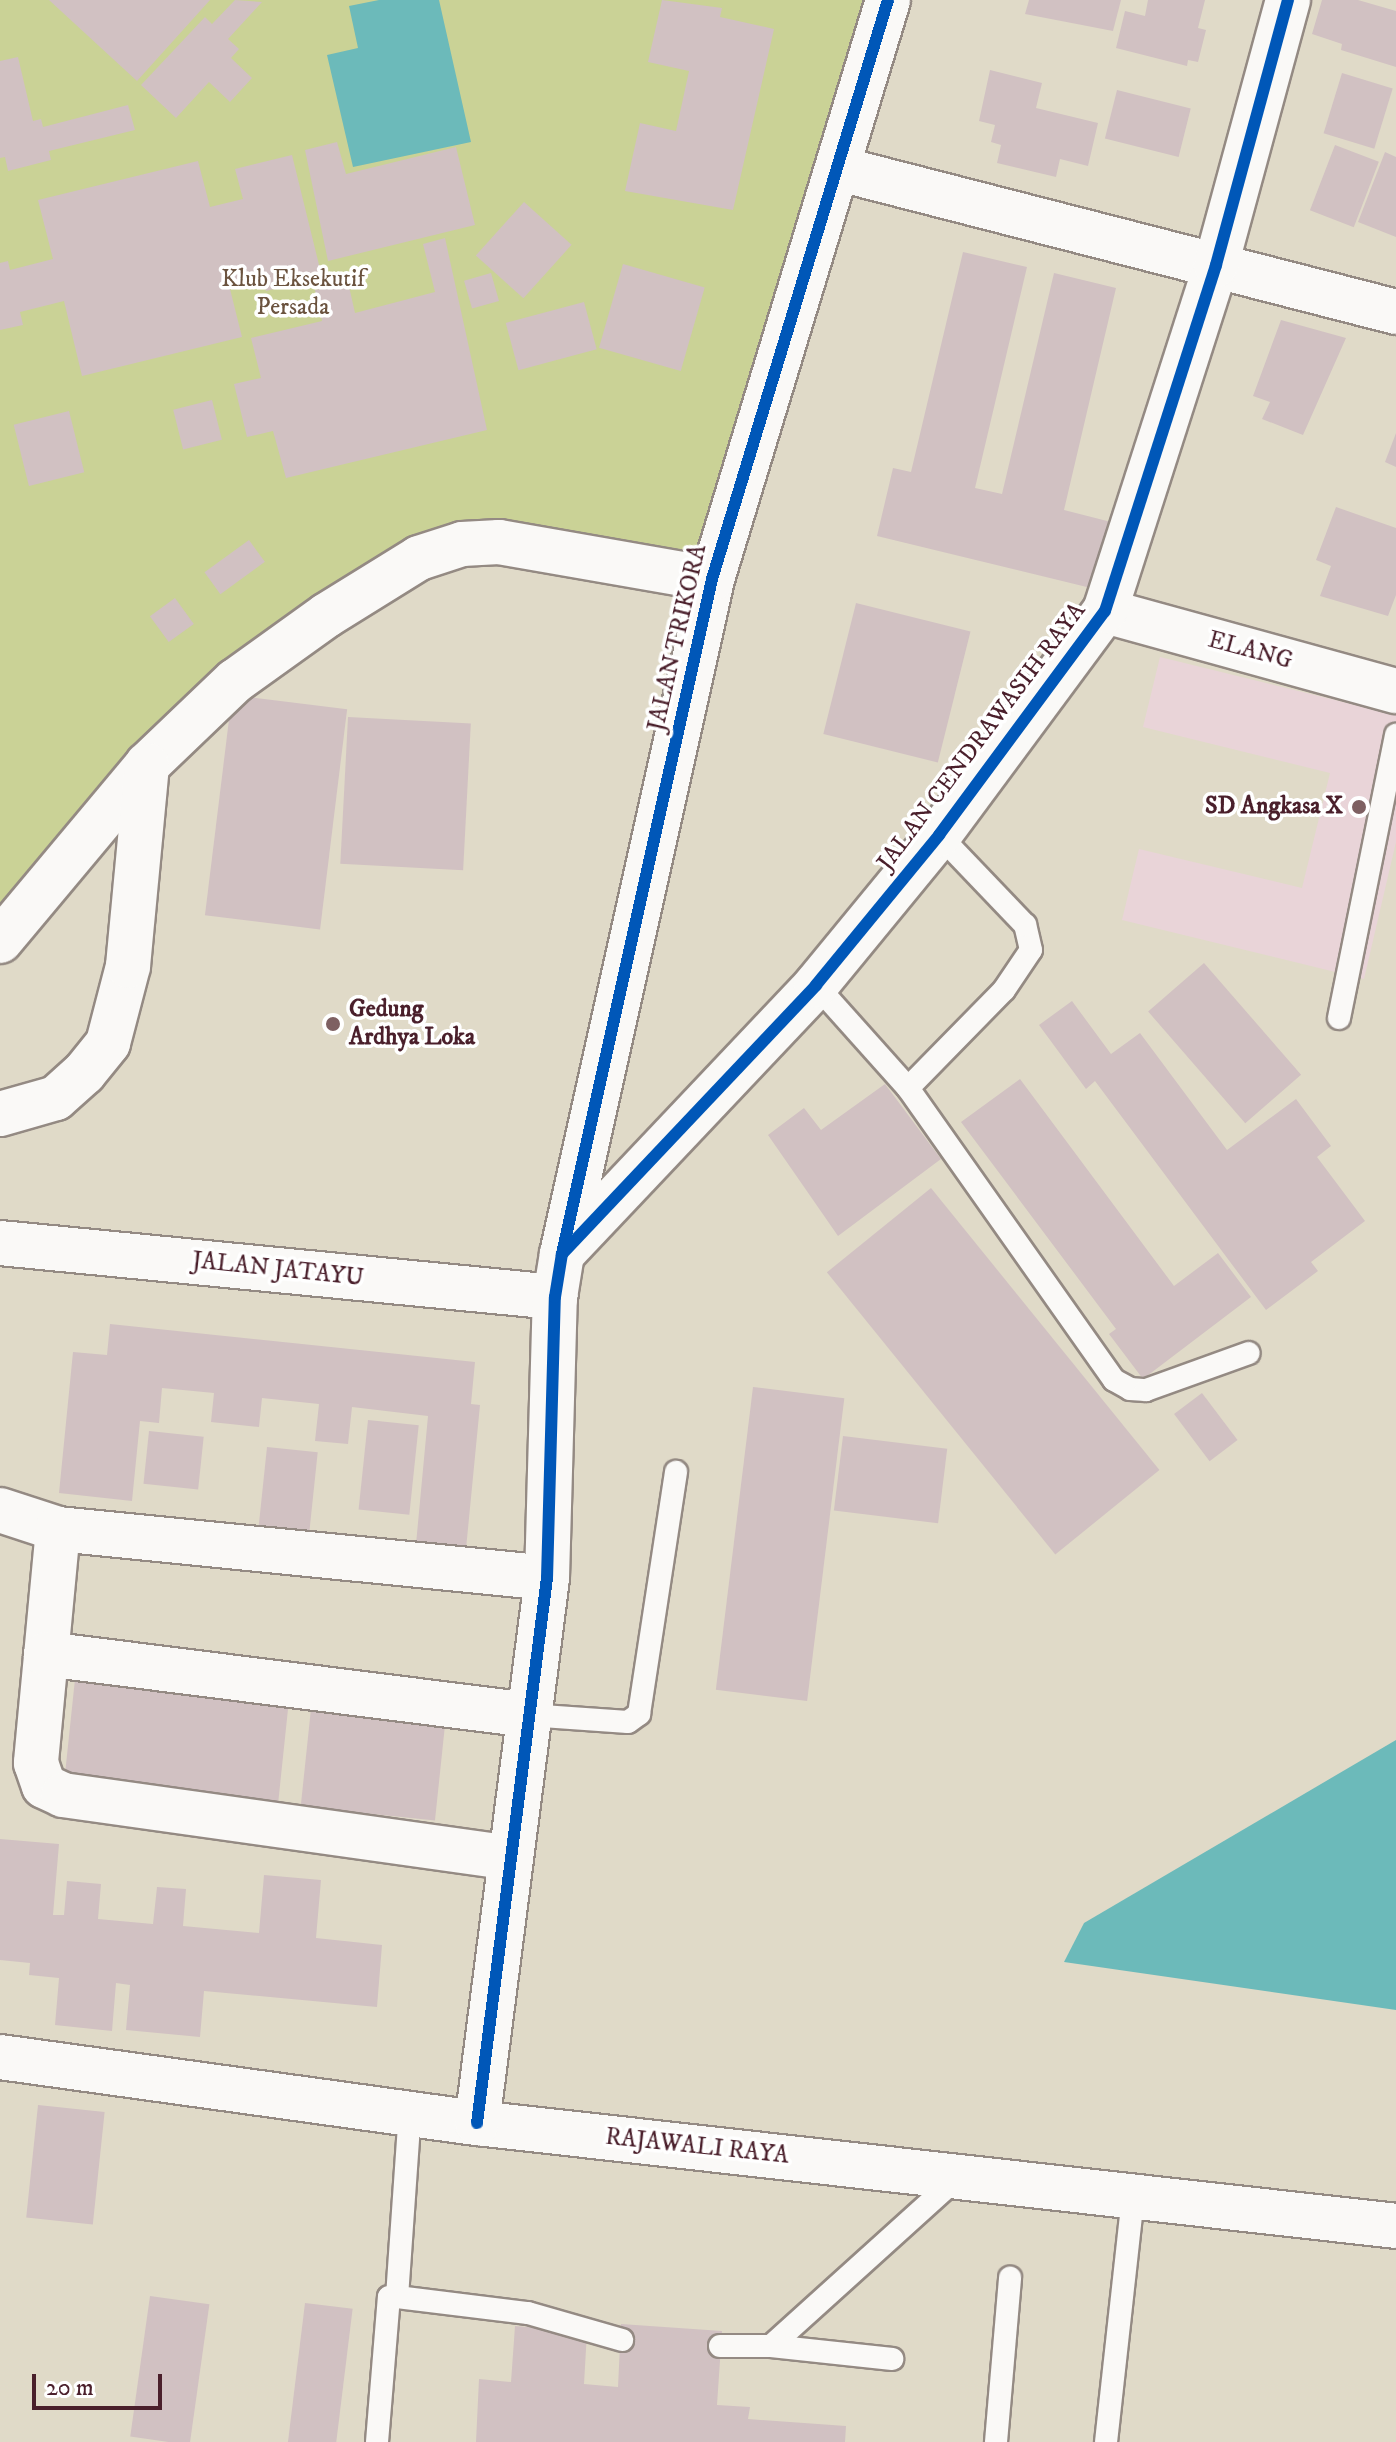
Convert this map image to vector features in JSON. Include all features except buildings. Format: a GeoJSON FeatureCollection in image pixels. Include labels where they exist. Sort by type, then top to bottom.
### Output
{"type":"FeatureCollection","features":[{"type":"Feature","properties":{"kind":"street","name":"JALAN TRIKORA"},"geometry":{"type":"LineString","coordinates":[[477,2123],[547,1578],[555,1297],[562,1254],[712,579],[840,169],[888,0]]}},
{"type":"Feature","properties":{"kind":"street","name":"JALAN CENDRAWASIH RAYA"},"geometry":{"type":"LineString","coordinates":[[562,1254],[816,985],[939,835],[1105,611],[1216,265],[1288,0]]}},
{"type":"Feature","properties":{"kind":"street"},"geometry":{"type":"LineString","coordinates":[[840,169],[1396,312]]}},
{"type":"Feature","properties":{"kind":"street"},"geometry":{"type":"LineString","coordinates":[[0,941],[147,765],[235,681],[419,558],[462,544],[499,542],[712,579]]}},
{"type":"Feature","properties":{"kind":"street","name":"ELANG"},"geometry":{"type":"LineString","coordinates":[[1105,611],[1396,691]]}},
{"type":"Feature","properties":{"kind":"street"},"geometry":{"type":"LineString","coordinates":[[0,1114],[56,1098],[84,1073],[108,1043],[128,966],[147,765]]}},
{"type":"Feature","properties":{"kind":"street","name":"JALAN JATAYU"},"geometry":{"type":"LineString","coordinates":[[0,1243],[555,1297]]}},
{"type":"Feature","properties":{"kind":"street"},"geometry":{"type":"LineString","coordinates":[[0,1510],[58,1529],[547,1578]]}},
{"type":"Feature","properties":{"kind":"street"},"geometry":{"type":"LineString","coordinates":[[58,1529],[36,1763],[39,1780],[52,1791],[510,1858]]}},
{"type":"Feature","properties":{"kind":"street"},"geometry":{"type":"LineString","coordinates":[[46,1654],[528,1715]]}},
{"type":"Feature","properties":{"kind":"street","name":"RAJAWALI RAYA"},"geometry":{"type":"LineString","coordinates":[[0,2057],[477,2123],[1396,2226]]}},
{"type":"Feature","properties":{"kind":"lane"},"geometry":{"type":"LineString","coordinates":[[1339,1018],[1396,735]]}},
{"type":"Feature","properties":{"kind":"lane"},"geometry":{"type":"LineString","coordinates":[[908,1088],[1004,990],[1031,950],[1025,925],[939,835]]}},
{"type":"Feature","properties":{"kind":"lane"},"geometry":{"type":"LineString","coordinates":[[816,985],[908,1088],[1114,1380],[1130,1389],[1146,1390],[1249,1353]]}},
{"type":"Feature","properties":{"kind":"lane"},"geometry":{"type":"LineString","coordinates":[[528,1715],[628,1722],[639,1714],[676,1472]]}},
{"type":"Feature","properties":{"kind":"lane"},"geometry":{"type":"LineString","coordinates":[[397,2297],[410,2113]]}},
{"type":"Feature","properties":{"kind":"lane"},"geometry":{"type":"LineString","coordinates":[[771,2346],[959,2176]]}},
{"type":"Feature","properties":{"kind":"lane"},"geometry":{"type":"LineString","coordinates":[[1106,2442],[1133,2198]]}},
{"type":"Feature","properties":{"kind":"lane"},"geometry":{"type":"LineString","coordinates":[[996,2442],[1010,2278]]}},
{"type":"Feature","properties":{"kind":"lane"},"geometry":{"type":"LineString","coordinates":[[377,2442],[389,2297],[528,2313],[622,2340]]}},
{"type":"Feature","properties":{"kind":"lane"},"geometry":{"type":"LineString","coordinates":[[720,2346],[771,2346],[892,2359]]}},
{"type":"Feature","properties":{"kind":"shaded area","name":"SD Angkasa X"},"geometry":{"type":"Polygon","coordinates":[[[1160,657],[1396,715],[1396,842],[1364,979],[1122,920],[1139,849],[1302,888],[1330,773],[1143,727],[1160,657]]]}},
{"type":"Feature","properties":{"kind":"green space","name":"Klub Eksekutif Persada"},"geometry":{"type":"Polygon","coordinates":[[[0,0],[885,0],[712,579],[462,544],[327,615],[0,937],[0,0]]]}},
{"type":"Feature","properties":{"kind":"water"},"geometry":{"type":"Polygon","coordinates":[[[379,0],[439,0],[471,142],[353,167],[327,55],[358,48],[349,6],[379,0]]]}},
{"type":"Feature","properties":{"kind":"water"},"geometry":{"type":"Polygon","coordinates":[[[1396,1740],[1396,2010],[1064,1962],[1084,1923],[1396,1740]]]}},
{"type":"Feature","properties":{"kind":"cycle path"},"geometry":{"type":"LineString","coordinates":[[477,2123],[547,1578],[555,1297],[562,1254],[712,579],[888,0]]}},
{"type":"Feature","properties":{"kind":"cycle path"},"geometry":{"type":"LineString","coordinates":[[562,1254],[816,985],[939,835],[1105,611],[1216,265],[1288,0]]}},
{"type":"Feature","properties":{"kind":"place","name":"SD Angkasa X"},"geometry":{"type":"Point","coordinates":[1359,807]}},
{"type":"Feature","properties":{"kind":"place","name":"Gedung Ardhya Loka"},"geometry":{"type":"Point","coordinates":[333,1024]}}]}
